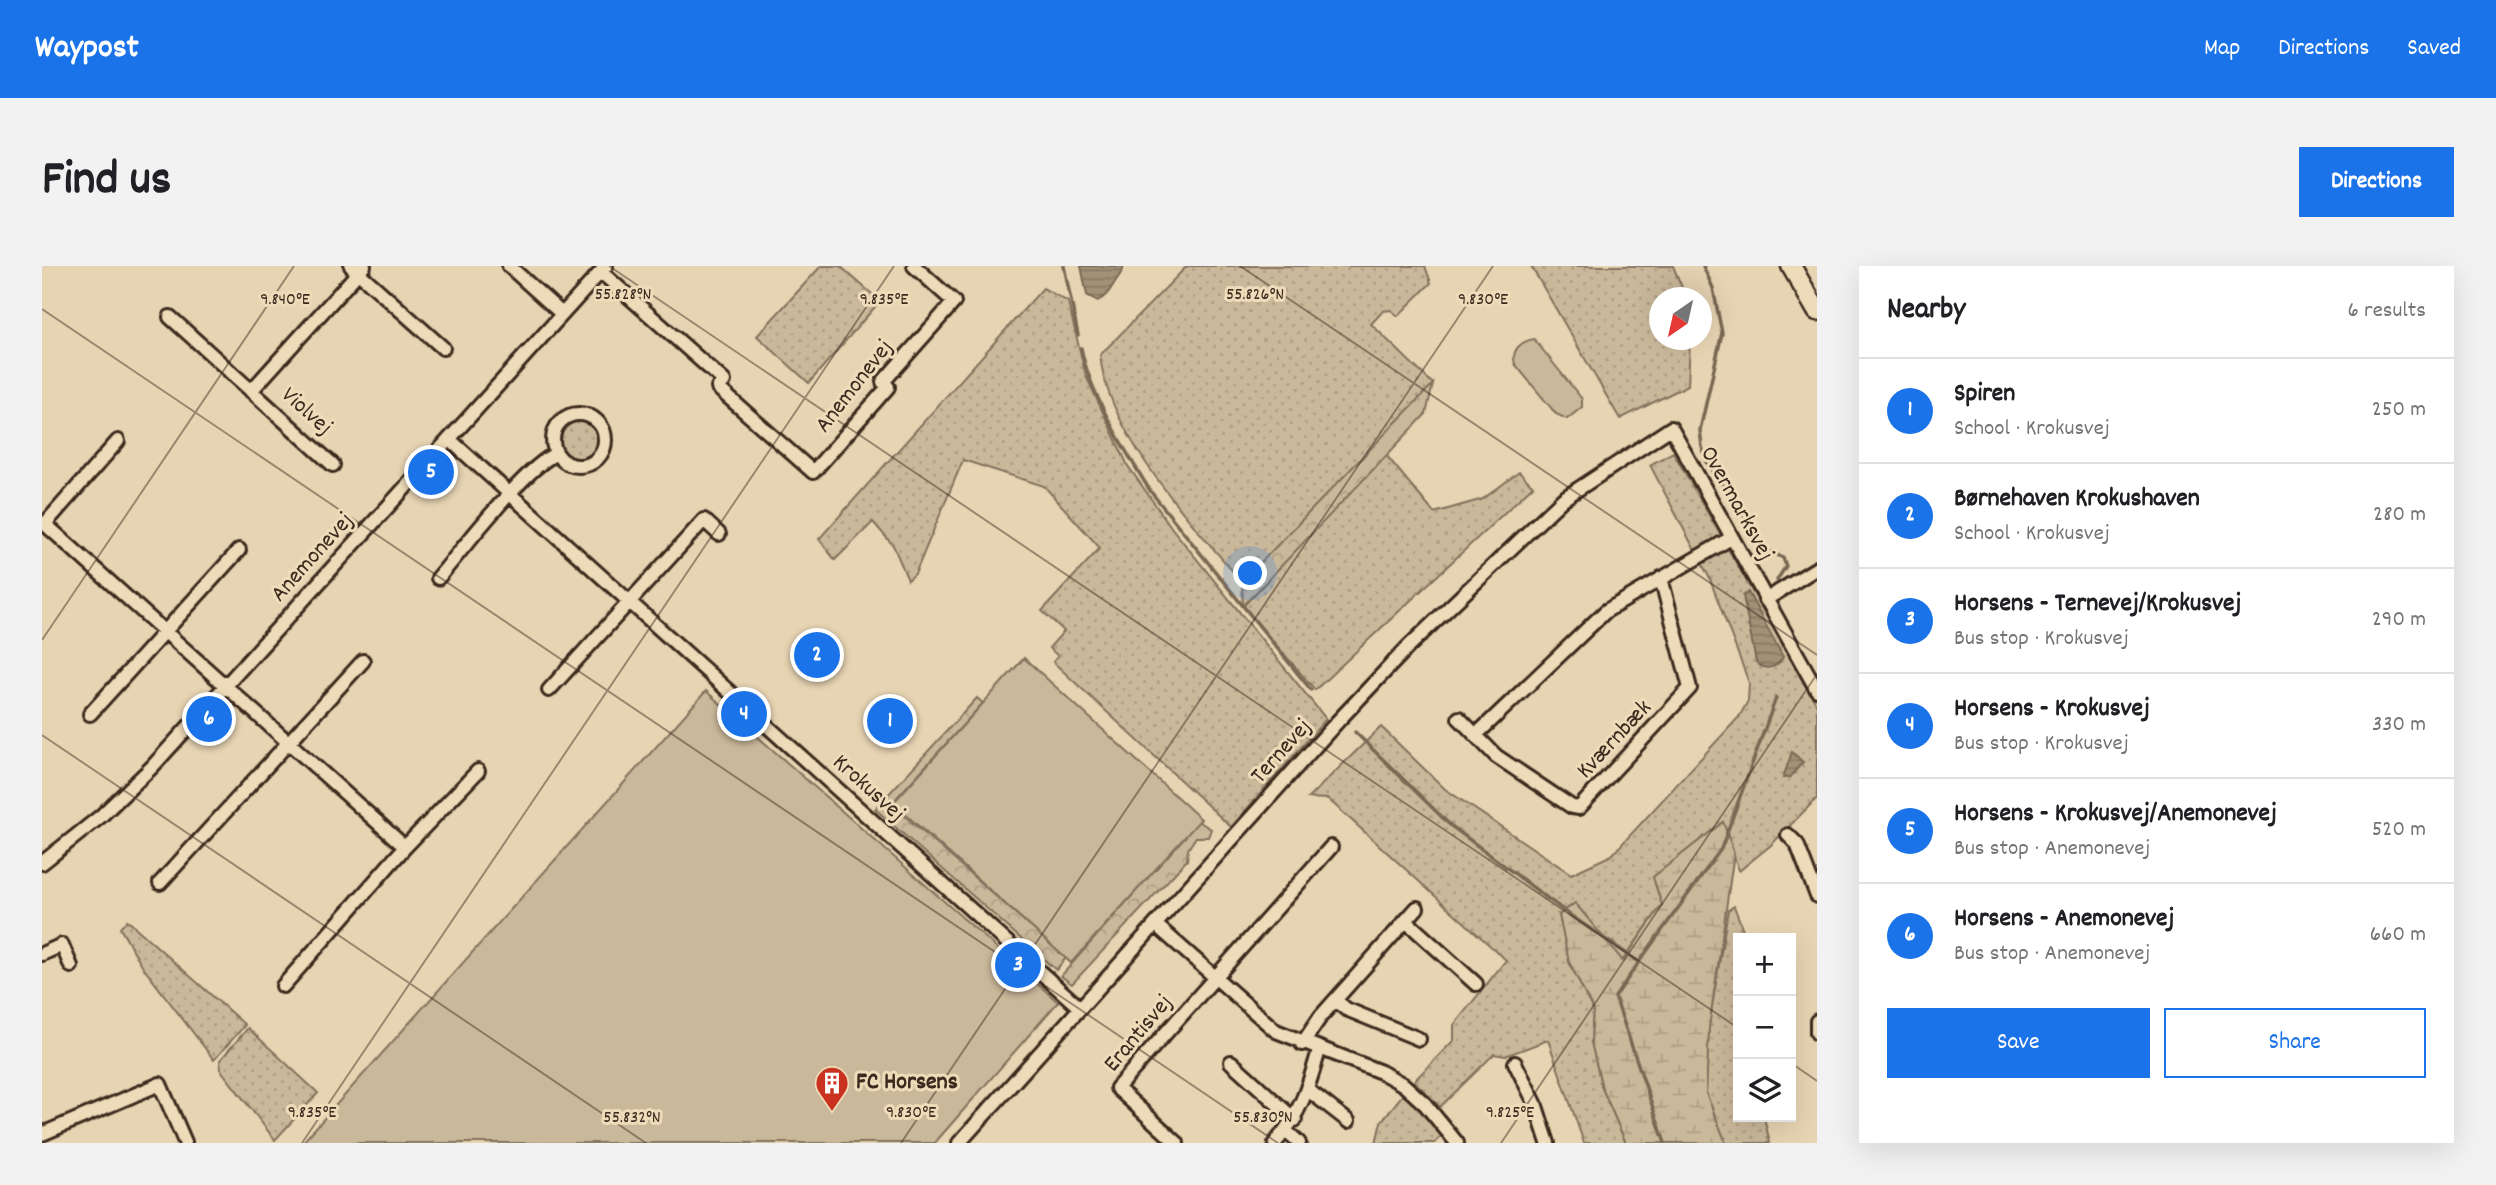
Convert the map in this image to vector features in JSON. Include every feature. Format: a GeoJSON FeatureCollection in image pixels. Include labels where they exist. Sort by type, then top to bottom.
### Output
{"type":"FeatureCollection","features":[{"type":"Feature","properties":{"kind":"highway"},"geometry":{"type":"LineString","coordinates":[[1791,266],[1817,311]]}},
{"type":"Feature","properties":{"kind":"street"},"geometry":{"type":"LineString","coordinates":[[509,266],[562,314]]}},
{"type":"Feature","properties":{"kind":"street","name":"Anemonevej"},"geometry":{"type":"LineString","coordinates":[[42,863],[126,794],[604,269],[724,381],[718,388],[813,472],[888,387],[883,382],[954,302],[914,266]]}},
{"type":"Feature","properties":{"kind":"street","name":"Violvej"},"geometry":{"type":"LineString","coordinates":[[251,391],[357,268],[443,348]]}},
{"type":"Feature","properties":{"kind":"street","name":"Violvej"},"geometry":{"type":"LineString","coordinates":[[170,317],[333,465]]}},
{"type":"Feature","properties":{"kind":"street"},"geometry":{"type":"LineString","coordinates":[[587,415],[602,426],[606,443],[604,451],[593,463],[585,467],[569,465],[556,454],[553,445],[556,427],[569,416],[587,415]]}},
{"type":"Feature","properties":{"kind":"street","name":"Overmarksvej"},"geometry":{"type":"LineString","coordinates":[[1671,428],[1817,690]]}},
{"type":"Feature","properties":{"kind":"street","name":"Ternevej"},"geometry":{"type":"LineString","coordinates":[[959,1143],[1338,721],[1409,646],[1563,499],[1671,428]]}},
{"type":"Feature","properties":{"kind":"street","name":"Krokusvej"},"geometry":{"type":"LineString","coordinates":[[449,439],[1080,1008]]}},
{"type":"Feature","properties":{"kind":"street"},"geometry":{"type":"LineString","coordinates":[[118,441],[45,524],[405,846]]}},
{"type":"Feature","properties":{"kind":"street"},"geometry":{"type":"LineString","coordinates":[[438,578],[510,494],[546,457],[556,454]]}},
{"type":"Feature","properties":{"kind":"street"},"geometry":{"type":"LineString","coordinates":[[549,690],[704,520],[719,534]]}},
{"type":"Feature","properties":{"kind":"street"},"geometry":{"type":"LineString","coordinates":[[1476,735],[1606,611],[1731,538]]}},
{"type":"Feature","properties":{"kind":"street"},"geometry":{"type":"LineString","coordinates":[[90,713],[239,550]]}},
{"type":"Feature","properties":{"kind":"street","name":"Overmarksvej"},"geometry":{"type":"LineString","coordinates":[[1765,600],[1817,568]]}},
{"type":"Feature","properties":{"kind":"street","name":"Kværnbæk"},"geometry":{"type":"LineString","coordinates":[[1459,718],[1496,756],[1572,807],[1577,809],[1582,806],[1690,688],[1661,578]]}},
{"type":"Feature","properties":{"kind":"street"},"geometry":{"type":"LineString","coordinates":[[160,883],[363,661]]}},
{"type":"Feature","properties":{"kind":"street"},"geometry":{"type":"LineString","coordinates":[[283,986],[405,846],[478,771]]}},
{"type":"Feature","properties":{"kind":"street"},"geometry":{"type":"LineString","coordinates":[[1788,835],[1797,844],[1817,896]]}},
{"type":"Feature","properties":{"kind":"street","name":"Erantisvej"},"geometry":{"type":"LineString","coordinates":[[1177,1143],[1117,1088],[1331,847]]}},
{"type":"Feature","properties":{"kind":"street"},"geometry":{"type":"LineString","coordinates":[[1302,1044],[1307,1033],[1417,908]]}},
{"type":"Feature","properties":{"kind":"street"},"geometry":{"type":"LineString","coordinates":[[1406,921],[1476,984]]}},
{"type":"Feature","properties":{"kind":"street"},"geometry":{"type":"LineString","coordinates":[[1156,925],[1276,1031],[1319,1051],[1381,1072],[1404,1085],[1425,1104],[1457,1143]]}},
{"type":"Feature","properties":{"kind":"street"},"geometry":{"type":"LineString","coordinates":[[42,954],[62,945],[71,966]]}},
{"type":"Feature","properties":{"kind":"street"},"geometry":{"type":"LineString","coordinates":[[1335,1000],[1346,1009],[1419,1039]]}},
{"type":"Feature","properties":{"kind":"street"},"geometry":{"type":"LineString","coordinates":[[1817,1021],[1817,1033]]}},
{"type":"Feature","properties":{"kind":"street"},"geometry":{"type":"LineString","coordinates":[[1275,1143],[1295,1120],[1308,1090],[1319,1051]]}},
{"type":"Feature","properties":{"kind":"street"},"geometry":{"type":"LineString","coordinates":[[1231,1062],[1295,1120]]}},
{"type":"Feature","properties":{"kind":"street"},"geometry":{"type":"LineString","coordinates":[[1515,1063],[1530,1093],[1548,1143]]}},
{"type":"Feature","properties":{"kind":"street"},"geometry":{"type":"LineString","coordinates":[[42,1134],[160,1084],[185,1142]]}},
{"type":"Feature","properties":{"kind":"street"},"geometry":{"type":"LineString","coordinates":[[1308,1090],[1348,1121]]}},
{"type":"Feature","properties":{"kind":"street"},"geometry":{"type":"LineString","coordinates":[[1286,1131],[1299,1143]]}},
{"type":"Feature","properties":{"kind":"green space"},"geometry":{"type":"Polygon","coordinates":[[[821,266],[840,266],[880,301],[809,383],[757,336],[821,266]]]}},
{"type":"Feature","properties":{"kind":"green space"},"geometry":{"type":"Polygon","coordinates":[[[1187,266],[1425,266],[1431,283],[1398,316],[1391,310],[1383,311],[1371,324],[1433,384],[1242,582],[1177,505],[1135,446],[1106,385],[1100,355],[1187,266]]]}},
{"type":"Feature","properties":{"kind":"green space"},"geometry":{"type":"Polygon","coordinates":[[[1531,266],[1673,266],[1682,287],[1649,287],[1649,350],[1690,350],[1688,385],[1620,419],[1531,266]]]}},
{"type":"Feature","properties":{"kind":"green space"},"geometry":{"type":"Polygon","coordinates":[[[1043,288],[1068,302],[1086,376],[1128,466],[1174,531],[1326,719],[1231,827],[1053,662],[1058,656],[1049,648],[1064,631],[1042,611],[1100,548],[1044,486],[963,460],[915,574],[908,580],[893,545],[873,522],[835,560],[819,539],[1043,288]]]}},
{"type":"Feature","properties":{"kind":"green space"},"geometry":{"type":"Polygon","coordinates":[[[1534,339],[1582,399],[1582,407],[1567,419],[1556,414],[1515,364],[1514,354],[1518,347],[1534,339]]]}},
{"type":"Feature","properties":{"kind":"green space"},"geometry":{"type":"Polygon","coordinates":[[[1433,384],[1426,414],[1243,606],[1242,582],[1433,384]]]}},
{"type":"Feature","properties":{"kind":"green space"},"geometry":{"type":"Polygon","coordinates":[[[579,419],[595,425],[601,441],[595,457],[579,463],[563,457],[557,441],[563,425],[579,419]]]}},
{"type":"Feature","properties":{"kind":"green space"},"geometry":{"type":"Polygon","coordinates":[[[1673,452],[1817,705],[1817,798],[1771,845],[1739,871],[1723,822],[1653,877],[1662,905],[1622,961],[1575,903],[1559,915],[1569,962],[1593,1010],[1591,1042],[1602,1088],[1626,1143],[1584,1143],[1548,1040],[1505,1056],[1494,1054],[1440,1107],[1414,1081],[1454,1040],[1454,1025],[1506,960],[1328,799],[1308,798],[1381,727],[1445,789],[1571,874],[1612,855],[1739,717],[1748,701],[1749,683],[1709,577],[1650,465],[1673,452]]]}},
{"type":"Feature","properties":{"kind":"green space"},"geometry":{"type":"Polygon","coordinates":[[[1386,455],[1434,513],[1483,499],[1519,472],[1533,486],[1315,690],[1243,606],[1386,455]]]}},
{"type":"Feature","properties":{"kind":"green space"},"geometry":{"type":"Polygon","coordinates":[[[1024,658],[1201,819],[1071,963],[893,803],[1024,658]]]}},
{"type":"Feature","properties":{"kind":"green space"},"geometry":{"type":"Polygon","coordinates":[[[706,691],[1058,1002],[935,1143],[302,1143],[706,691]]]}},
{"type":"Feature","properties":{"kind":"green space"},"geometry":{"type":"Polygon","coordinates":[[[977,698],[983,703],[891,804],[1066,958],[1056,970],[875,809],[977,698]]]}},
{"type":"Feature","properties":{"kind":"green space"},"geometry":{"type":"Polygon","coordinates":[[[1198,821],[1211,829],[1208,837],[1196,837],[1188,849],[1187,860],[1072,984],[1061,976],[1198,821]]]}},
{"type":"Feature","properties":{"kind":"green space"},"geometry":{"type":"Polygon","coordinates":[[[1723,822],[1734,853],[1709,1028],[1706,1093],[1726,1143],[1626,1143],[1602,1088],[1591,1042],[1593,1010],[1569,962],[1559,915],[1575,903],[1623,961],[1662,905],[1653,877],[1723,822]]]}},
{"type":"Feature","properties":{"kind":"green space"},"geometry":{"type":"Polygon","coordinates":[[[1734,906],[1744,933],[1733,933],[1733,1122],[1765,1122],[1770,1143],[1726,1143],[1706,1093],[1709,1025],[1728,910],[1734,906]]]}},
{"type":"Feature","properties":{"kind":"green space"},"geometry":{"type":"Polygon","coordinates":[[[127,920],[245,1025],[214,1060],[142,966],[120,928],[127,920]]]}},
{"type":"Feature","properties":{"kind":"green space"},"geometry":{"type":"Polygon","coordinates":[[[248,1028],[318,1093],[275,1140],[221,1070],[220,1060],[248,1028]]]}},
{"type":"Feature","properties":{"kind":"green space"},"geometry":{"type":"Polygon","coordinates":[[[1404,1093],[1418,1104],[1442,1136],[1435,1143],[1376,1143],[1381,1122],[1404,1093]]]}},
{"type":"Feature","properties":{"kind":"shaded area"},"geometry":{"type":"Polygon","coordinates":[[[1081,266],[1123,266],[1123,270],[1106,296],[1097,301],[1087,295],[1081,266]]]}},
{"type":"Feature","properties":{"kind":"shaded area"},"geometry":{"type":"Polygon","coordinates":[[[1748,592],[1783,657],[1770,667],[1763,667],[1756,662],[1743,596],[1748,592]]]}},
{"type":"Feature","properties":{"kind":"shaded area"},"geometry":{"type":"Polygon","coordinates":[[[1792,752],[1803,762],[1790,777],[1783,778],[1792,752]]]}},
{"type":"Feature","properties":{"kind":"waterway"},"geometry":{"type":"LineString","coordinates":[[1064,266],[1078,335]]}},
{"type":"Feature","properties":{"kind":"waterway"},"geometry":{"type":"LineString","coordinates":[[1703,266],[1713,288],[1722,333],[1700,430],[1702,447],[1707,462],[1751,524],[1762,547],[1783,558],[1786,566],[1777,580]]}},
{"type":"Feature","properties":{"kind":"waterway"},"geometry":{"type":"LineString","coordinates":[[1081,348],[1100,403],[1151,492],[1311,690]]}},
{"type":"Feature","properties":{"kind":"waterway"},"geometry":{"type":"LineString","coordinates":[[1639,962],[1721,849],[1776,698]]}},
{"type":"Feature","properties":{"kind":"waterway"},"geometry":{"type":"LineString","coordinates":[[1355,732],[1450,825],[1567,913],[1639,962],[1615,997],[1665,1143]]}},
{"type":"Feature","properties":{"kind":"place","name":"Horsens - Krokusvej/Anemonevej"},"geometry":{"type":"Point","coordinates":[431,472]}},
{"type":"Feature","properties":{"kind":"place","name":"Børnehaven Krokushaven"},"geometry":{"type":"Point","coordinates":[817,655]}},
{"type":"Feature","properties":{"kind":"place","name":"Horsens - Krokusvej"},"geometry":{"type":"Point","coordinates":[744,714]}},
{"type":"Feature","properties":{"kind":"place","name":"Horsens - Anemonevej"},"geometry":{"type":"Point","coordinates":[209,719]}},
{"type":"Feature","properties":{"kind":"place","name":"Spiren"},"geometry":{"type":"Point","coordinates":[890,721]}},
{"type":"Feature","properties":{"kind":"place","name":"Horsens - Ternevej/Krokusvej"},"geometry":{"type":"Point","coordinates":[1018,965]}},
{"type":"Feature","properties":{"kind":"place","name":"FC Horsens"},"geometry":{"type":"Point","coordinates":[832,1113]}}]}
